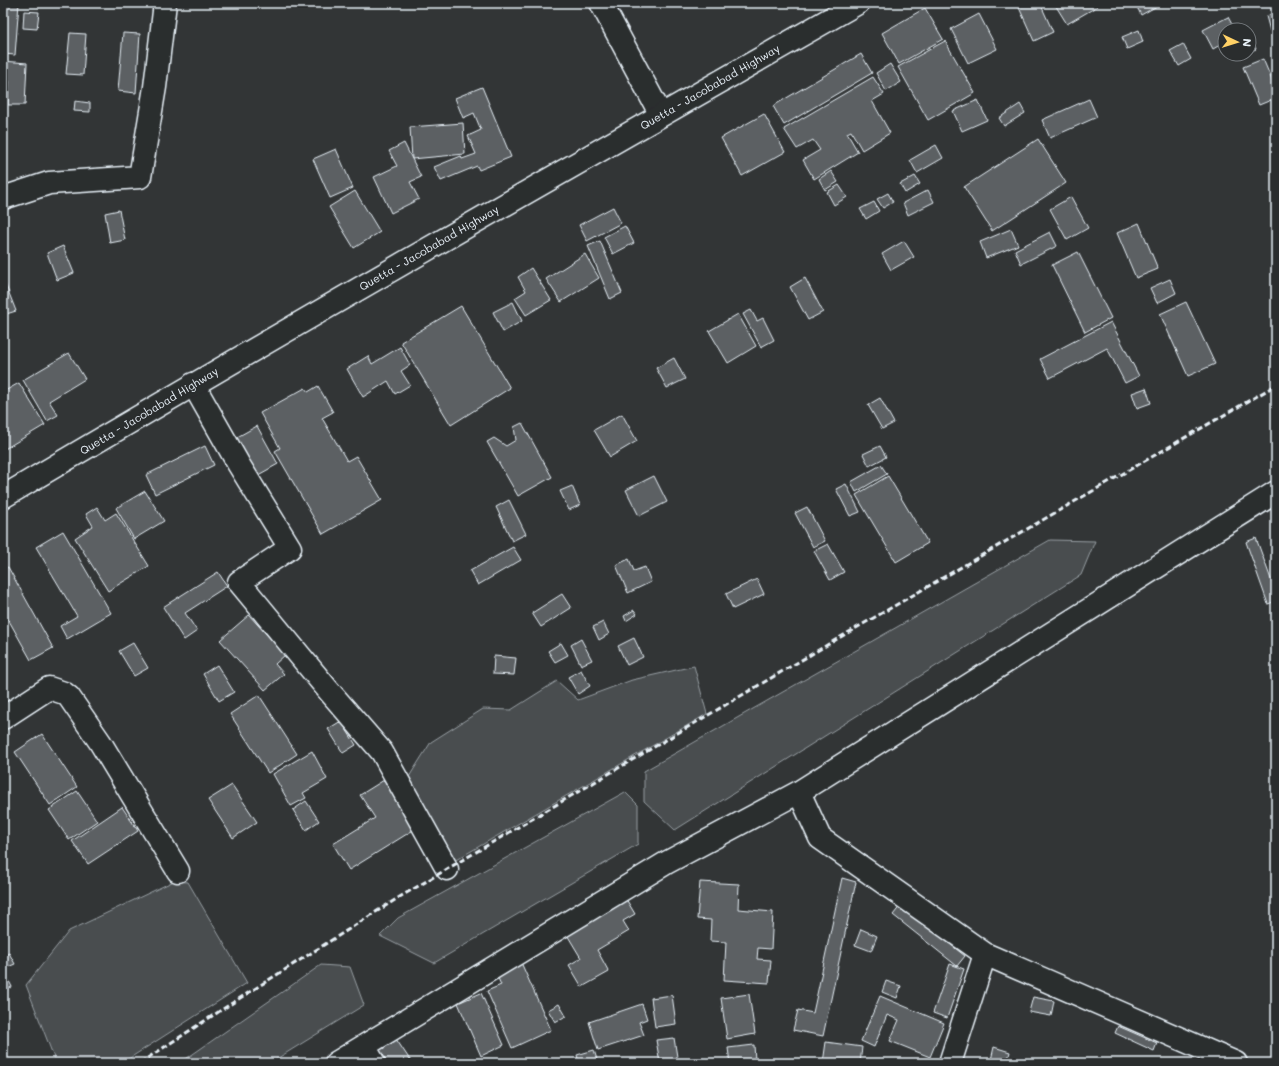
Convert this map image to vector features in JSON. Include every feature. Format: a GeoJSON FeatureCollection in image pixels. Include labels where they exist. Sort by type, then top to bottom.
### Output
{"type":"FeatureCollection","features":[{"type":"Feature","properties":{"kind":"main road"},"geometry":{"type":"LineString","coordinates":[[3,198],[49,183],[140,177],[156,88],[165,3]]}},
{"type":"Feature","properties":{"kind":"main road"},"geometry":{"type":"LineString","coordinates":[[601,3],[661,115]]}},
{"type":"Feature","properties":{"kind":"main road","name":"Quetta - Jacobabad Highway"},"geometry":{"type":"LineString","coordinates":[[3,497],[193,384],[858,3]]}},
{"type":"Feature","properties":{"kind":"main road"},"geometry":{"type":"LineString","coordinates":[[193,384],[239,465],[290,548],[239,582],[329,691],[382,752],[447,869]]}},
{"type":"Feature","properties":{"kind":"main road"},"geometry":{"type":"LineString","coordinates":[[336,1063],[369,1054],[666,863],[799,792],[1276,492]]}},
{"type":"Feature","properties":{"kind":"main road"},"geometry":{"type":"LineString","coordinates":[[3,718],[49,688],[64,693],[100,742],[178,871]]}},
{"type":"Feature","properties":{"kind":"main road"},"geometry":{"type":"LineString","coordinates":[[799,792],[820,838],[985,954],[1208,1057],[1236,1063]]}},
{"type":"Feature","properties":{"kind":"main road"},"geometry":{"type":"LineString","coordinates":[[950,1063],[985,954]]}},
{"type":"Feature","properties":{"kind":"shaded area"},"geometry":{"type":"Polygon","coordinates":[[[1050,540],[1095,541],[1081,575],[675,830],[644,801],[644,771],[1050,540]]]}},
{"type":"Feature","properties":{"kind":"shaded area"},"geometry":{"type":"Polygon","coordinates":[[[694,666],[707,714],[454,861],[407,780],[431,742],[483,709],[511,710],[557,681],[578,700],[632,680],[694,666]]]}},
{"type":"Feature","properties":{"kind":"shaded area"},"geometry":{"type":"Polygon","coordinates":[[[625,792],[638,805],[638,844],[434,963],[380,936],[398,918],[625,792]]]}},
{"type":"Feature","properties":{"kind":"shaded area"},"geometry":{"type":"Polygon","coordinates":[[[174,881],[188,882],[247,983],[122,1063],[56,1063],[26,985],[69,931],[174,881]]]}},
{"type":"Feature","properties":{"kind":"shaded area"},"geometry":{"type":"Polygon","coordinates":[[[321,965],[350,967],[364,1005],[270,1063],[180,1063],[321,965]]]}},
{"type":"Feature","properties":{"kind":"building"},"geometry":{"type":"Polygon","coordinates":[[[3,3],[19,3],[15,55],[3,54],[3,3]]]}},
{"type":"Feature","properties":{"kind":"building"},"geometry":{"type":"Polygon","coordinates":[[[1017,3],[1040,3],[1053,32],[1034,41],[1017,3]]]}},
{"type":"Feature","properties":{"kind":"building"},"geometry":{"type":"Polygon","coordinates":[[[1054,3],[1096,3],[1098,6],[1067,24],[1054,3]]]}},
{"type":"Feature","properties":{"kind":"building"},"geometry":{"type":"Polygon","coordinates":[[[1135,3],[1155,3],[1157,6],[1141,15],[1135,3]]]}},
{"type":"Feature","properties":{"kind":"building"},"geometry":{"type":"Polygon","coordinates":[[[925,8],[943,39],[899,64],[882,33],[925,8]]]}},
{"type":"Feature","properties":{"kind":"building"},"geometry":{"type":"Polygon","coordinates":[[[24,11],[39,12],[37,29],[23,28],[24,11]]]}},
{"type":"Feature","properties":{"kind":"building"},"geometry":{"type":"Polygon","coordinates":[[[1276,13],[1276,30],[1270,31],[1266,16],[1276,13]]]}},
{"type":"Feature","properties":{"kind":"building"},"geometry":{"type":"Polygon","coordinates":[[[979,14],[997,49],[968,63],[951,29],[979,14]]]}},
{"type":"Feature","properties":{"kind":"building"},"geometry":{"type":"Polygon","coordinates":[[[1228,17],[1231,22],[1218,22],[1228,17]]]}},
{"type":"Feature","properties":{"kind":"building"},"geometry":{"type":"Polygon","coordinates":[[[1217,23],[1217,47],[1213,49],[1203,30],[1217,23]]]}},
{"type":"Feature","properties":{"kind":"building"},"geometry":{"type":"Polygon","coordinates":[[[1139,30],[1143,42],[1127,49],[1122,37],[1139,30]]]}},
{"type":"Feature","properties":{"kind":"building"},"geometry":{"type":"Polygon","coordinates":[[[70,33],[86,34],[83,75],[66,74],[70,33]]]}},
{"type":"Feature","properties":{"kind":"building"},"geometry":{"type":"Polygon","coordinates":[[[123,33],[140,34],[136,93],[118,91],[123,33]]]}},
{"type":"Feature","properties":{"kind":"building"},"geometry":{"type":"Polygon","coordinates":[[[945,41],[975,93],[928,120],[898,67],[945,41]]]}},
{"type":"Feature","properties":{"kind":"building"},"geometry":{"type":"Polygon","coordinates":[[[1183,44],[1191,59],[1179,66],[1170,51],[1183,44]]]}},
{"type":"Feature","properties":{"kind":"building"},"geometry":{"type":"Polygon","coordinates":[[[861,54],[872,73],[784,125],[773,106],[861,54]]]}},
{"type":"Feature","properties":{"kind":"building"},"geometry":{"type":"Polygon","coordinates":[[[1263,59],[1276,90],[1276,98],[1259,105],[1243,67],[1263,59]]]}},
{"type":"Feature","properties":{"kind":"building"},"geometry":{"type":"Polygon","coordinates":[[[3,61],[27,63],[25,105],[8,105],[9,81],[3,81],[3,61]]]}},
{"type":"Feature","properties":{"kind":"building"},"geometry":{"type":"Polygon","coordinates":[[[890,64],[901,82],[886,91],[876,73],[890,64]]]}},
{"type":"Feature","properties":{"kind":"building"},"geometry":{"type":"Polygon","coordinates":[[[873,77],[884,94],[872,101],[890,133],[862,150],[851,131],[847,133],[858,152],[814,179],[803,160],[820,150],[813,140],[797,149],[784,129],[873,77]]]}},
{"type":"Feature","properties":{"kind":"building"},"geometry":{"type":"Polygon","coordinates":[[[482,87],[511,157],[479,170],[477,166],[441,181],[434,167],[461,156],[462,159],[476,154],[468,136],[481,130],[474,113],[463,118],[455,98],[482,87]]]}},
{"type":"Feature","properties":{"kind":"building"},"geometry":{"type":"Polygon","coordinates":[[[1089,99],[1097,117],[1050,138],[1042,120],[1089,99]]]}},
{"type":"Feature","properties":{"kind":"building"},"geometry":{"type":"Polygon","coordinates":[[[978,100],[987,120],[962,131],[953,111],[978,100]]]}},
{"type":"Feature","properties":{"kind":"building"},"geometry":{"type":"Polygon","coordinates":[[[75,101],[90,103],[90,112],[74,111],[75,101]]]}},
{"type":"Feature","properties":{"kind":"building"},"geometry":{"type":"Polygon","coordinates":[[[1020,104],[1025,113],[1004,126],[999,118],[1020,104]]]}},
{"type":"Feature","properties":{"kind":"building"},"geometry":{"type":"Polygon","coordinates":[[[764,114],[785,152],[742,176],[721,138],[764,114]]]}},
{"type":"Feature","properties":{"kind":"building"},"geometry":{"type":"Polygon","coordinates":[[[463,123],[465,154],[412,159],[410,127],[463,123]]]}},
{"type":"Feature","properties":{"kind":"building"},"geometry":{"type":"Polygon","coordinates":[[[1038,139],[1066,183],[992,231],[964,187],[1038,139]]]}},
{"type":"Feature","properties":{"kind":"building"},"geometry":{"type":"Polygon","coordinates":[[[404,143],[421,177],[410,182],[419,199],[391,213],[374,177],[397,166],[389,151],[404,143]]]}},
{"type":"Feature","properties":{"kind":"building"},"geometry":{"type":"Polygon","coordinates":[[[936,145],[943,158],[917,173],[910,160],[936,145]]]}},
{"type":"Feature","properties":{"kind":"building"},"geometry":{"type":"Polygon","coordinates":[[[336,149],[353,188],[330,198],[313,159],[336,149]]]}},
{"type":"Feature","properties":{"kind":"building"},"geometry":{"type":"Polygon","coordinates":[[[831,171],[838,182],[825,190],[819,179],[831,171]]]}},
{"type":"Feature","properties":{"kind":"building"},"geometry":{"type":"Polygon","coordinates":[[[915,176],[920,184],[905,193],[900,184],[915,176]]]}},
{"type":"Feature","properties":{"kind":"building"},"geometry":{"type":"Polygon","coordinates":[[[839,185],[847,197],[834,205],[827,192],[839,185]]]}},
{"type":"Feature","properties":{"kind":"building"},"geometry":{"type":"Polygon","coordinates":[[[928,190],[934,202],[908,215],[903,203],[928,190]]]}},
{"type":"Feature","properties":{"kind":"building"},"geometry":{"type":"Polygon","coordinates":[[[355,191],[380,232],[354,248],[329,207],[355,191]]]}},
{"type":"Feature","properties":{"kind":"building"},"geometry":{"type":"Polygon","coordinates":[[[888,193],[893,202],[883,208],[877,199],[888,193]]]}},
{"type":"Feature","properties":{"kind":"building"},"geometry":{"type":"Polygon","coordinates":[[[1071,197],[1088,228],[1067,240],[1050,209],[1071,197]]]}},
{"type":"Feature","properties":{"kind":"building"},"geometry":{"type":"Polygon","coordinates":[[[874,202],[879,211],[866,219],[860,209],[874,202]]]}},
{"type":"Feature","properties":{"kind":"building"},"geometry":{"type":"Polygon","coordinates":[[[613,207],[621,223],[587,241],[579,225],[613,207]]]}},
{"type":"Feature","properties":{"kind":"building"},"geometry":{"type":"Polygon","coordinates":[[[119,210],[125,240],[110,243],[105,213],[119,210]]]}},
{"type":"Feature","properties":{"kind":"building"},"geometry":{"type":"Polygon","coordinates":[[[1139,223],[1158,269],[1136,278],[1117,233],[1139,223]]]}},
{"type":"Feature","properties":{"kind":"building"},"geometry":{"type":"Polygon","coordinates":[[[625,226],[634,243],[613,254],[604,237],[625,226]]]}},
{"type":"Feature","properties":{"kind":"building"},"geometry":{"type":"Polygon","coordinates":[[[1011,229],[1018,245],[986,258],[980,242],[1011,229]]]}},
{"type":"Feature","properties":{"kind":"building"},"geometry":{"type":"Polygon","coordinates":[[[1050,232],[1057,246],[1021,264],[1015,250],[1050,232]]]}},
{"type":"Feature","properties":{"kind":"building"},"geometry":{"type":"Polygon","coordinates":[[[600,241],[622,293],[610,299],[588,246],[600,241]]]}},
{"type":"Feature","properties":{"kind":"building"},"geometry":{"type":"Polygon","coordinates":[[[904,241],[914,257],[891,270],[882,254],[904,241]]]}},
{"type":"Feature","properties":{"kind":"building"},"geometry":{"type":"Polygon","coordinates":[[[63,246],[74,273],[57,280],[47,253],[63,246]]]}},
{"type":"Feature","properties":{"kind":"building"},"geometry":{"type":"Polygon","coordinates":[[[1078,252],[1111,318],[1085,332],[1052,265],[1078,252]]]}},
{"type":"Feature","properties":{"kind":"building"},"geometry":{"type":"Polygon","coordinates":[[[585,254],[599,278],[561,302],[546,279],[585,254]]]}},
{"type":"Feature","properties":{"kind":"building"},"geometry":{"type":"Polygon","coordinates":[[[531,268],[551,300],[526,315],[515,298],[526,291],[518,277],[531,268]]]}},
{"type":"Feature","properties":{"kind":"building"},"geometry":{"type":"Polygon","coordinates":[[[3,278],[16,311],[3,315],[3,278]]]}},
{"type":"Feature","properties":{"kind":"building"},"geometry":{"type":"Polygon","coordinates":[[[805,278],[823,312],[808,320],[790,287],[805,278]]]}},
{"type":"Feature","properties":{"kind":"building"},"geometry":{"type":"Polygon","coordinates":[[[1170,279],[1176,293],[1157,303],[1150,288],[1170,279]]]}},
{"type":"Feature","properties":{"kind":"building"},"geometry":{"type":"Polygon","coordinates":[[[513,302],[522,321],[503,332],[493,312],[513,302]]]}},
{"type":"Feature","properties":{"kind":"building"},"geometry":{"type":"Polygon","coordinates":[[[1186,302],[1215,364],[1188,376],[1160,314],[1186,302]]]}},
{"type":"Feature","properties":{"kind":"building"},"geometry":{"type":"Polygon","coordinates":[[[461,306],[510,388],[451,425],[401,342],[461,306]]]}},
{"type":"Feature","properties":{"kind":"building"},"geometry":{"type":"Polygon","coordinates":[[[751,310],[757,321],[763,318],[774,340],[761,347],[743,314],[751,310]]]}},
{"type":"Feature","properties":{"kind":"building"},"geometry":{"type":"Polygon","coordinates":[[[738,314],[756,346],[728,363],[709,331],[738,314]]]}},
{"type":"Feature","properties":{"kind":"building"},"geometry":{"type":"Polygon","coordinates":[[[1111,322],[1139,376],[1125,383],[1107,348],[1050,378],[1040,359],[1111,322]]]}},
{"type":"Feature","properties":{"kind":"building"},"geometry":{"type":"Polygon","coordinates":[[[400,347],[410,365],[401,371],[410,385],[395,394],[388,381],[363,397],[347,369],[368,356],[372,364],[400,347]]]}},
{"type":"Feature","properties":{"kind":"building"},"geometry":{"type":"Polygon","coordinates":[[[69,353],[85,379],[49,401],[58,415],[47,421],[23,380],[69,353]]]}},
{"type":"Feature","properties":{"kind":"building"},"geometry":{"type":"Polygon","coordinates":[[[674,358],[685,379],[667,388],[656,368],[674,358]]]}},
{"type":"Feature","properties":{"kind":"building"},"geometry":{"type":"Polygon","coordinates":[[[19,383],[45,425],[3,450],[3,392],[19,383]]]}},
{"type":"Feature","properties":{"kind":"building"},"geometry":{"type":"Polygon","coordinates":[[[318,386],[333,412],[322,418],[347,461],[356,456],[382,500],[323,534],[275,451],[280,448],[260,413],[305,388],[308,392],[318,386]]]}},
{"type":"Feature","properties":{"kind":"building"},"geometry":{"type":"Polygon","coordinates":[[[1146,388],[1151,403],[1137,408],[1132,393],[1146,388]]]}},
{"type":"Feature","properties":{"kind":"building"},"geometry":{"type":"Polygon","coordinates":[[[880,398],[894,423],[882,429],[868,405],[880,398]]]}},
{"type":"Feature","properties":{"kind":"building"},"geometry":{"type":"Polygon","coordinates":[[[622,414],[637,441],[610,457],[594,430],[622,414]]]}},
{"type":"Feature","properties":{"kind":"building"},"geometry":{"type":"Polygon","coordinates":[[[522,423],[552,477],[518,496],[487,442],[494,438],[506,446],[516,440],[514,427],[522,423]]]}},
{"type":"Feature","properties":{"kind":"building"},"geometry":{"type":"Polygon","coordinates":[[[257,426],[278,464],[251,479],[230,441],[257,426]]]}},
{"type":"Feature","properties":{"kind":"building"},"geometry":{"type":"Polygon","coordinates":[[[205,446],[214,465],[155,494],[146,475],[205,446]]]}},
{"type":"Feature","properties":{"kind":"building"},"geometry":{"type":"Polygon","coordinates":[[[880,446],[886,457],[869,466],[863,454],[880,446]]]}},
{"type":"Feature","properties":{"kind":"building"},"geometry":{"type":"Polygon","coordinates":[[[881,465],[887,474],[856,492],[851,482],[881,465]]]}},
{"type":"Feature","properties":{"kind":"building"},"geometry":{"type":"Polygon","coordinates":[[[654,476],[667,502],[639,516],[626,490],[654,476]]]}},
{"type":"Feature","properties":{"kind":"building"},"geometry":{"type":"Polygon","coordinates":[[[888,476],[928,543],[896,562],[856,495],[888,476]]]}},
{"type":"Feature","properties":{"kind":"building"},"geometry":{"type":"Polygon","coordinates":[[[846,484],[860,512],[850,516],[836,489],[846,484]]]}},
{"type":"Feature","properties":{"kind":"building"},"geometry":{"type":"Polygon","coordinates":[[[572,486],[580,505],[569,510],[560,491],[572,486]]]}},
{"type":"Feature","properties":{"kind":"building"},"geometry":{"type":"Polygon","coordinates":[[[145,491],[164,521],[134,539],[116,508],[145,491]]]}},
{"type":"Feature","properties":{"kind":"building"},"geometry":{"type":"Polygon","coordinates":[[[509,500],[526,534],[512,541],[496,507],[509,500]]]}},
{"type":"Feature","properties":{"kind":"building"},"geometry":{"type":"Polygon","coordinates":[[[97,507],[105,520],[116,513],[149,566],[108,591],[75,538],[93,526],[86,514],[97,507]]]}},
{"type":"Feature","properties":{"kind":"building"},"geometry":{"type":"Polygon","coordinates":[[[807,507],[825,541],[813,547],[795,513],[807,507]]]}},
{"type":"Feature","properties":{"kind":"building"},"geometry":{"type":"Polygon","coordinates":[[[63,531],[111,613],[67,639],[60,626],[77,616],[36,547],[63,531]]]}},
{"type":"Feature","properties":{"kind":"building"},"geometry":{"type":"Polygon","coordinates":[[[1256,538],[1276,593],[1276,601],[1268,604],[1246,542],[1256,538]]]}},
{"type":"Feature","properties":{"kind":"building"},"geometry":{"type":"Polygon","coordinates":[[[828,544],[844,572],[830,580],[814,551],[828,544]]]}},
{"type":"Feature","properties":{"kind":"building"},"geometry":{"type":"Polygon","coordinates":[[[513,547],[521,560],[478,585],[470,571],[513,547]]]}},
{"type":"Feature","properties":{"kind":"building"},"geometry":{"type":"Polygon","coordinates":[[[629,559],[634,571],[645,567],[651,582],[628,593],[616,565],[629,559]]]}},
{"type":"Feature","properties":{"kind":"building"},"geometry":{"type":"Polygon","coordinates":[[[8,567],[53,648],[31,660],[3,610],[3,569],[8,567]]]}},
{"type":"Feature","properties":{"kind":"building"},"geometry":{"type":"Polygon","coordinates":[[[218,572],[227,586],[185,613],[197,631],[184,640],[163,607],[218,572]]]}},
{"type":"Feature","properties":{"kind":"building"},"geometry":{"type":"Polygon","coordinates":[[[757,579],[764,594],[733,609],[726,594],[757,579]]]}},
{"type":"Feature","properties":{"kind":"building"},"geometry":{"type":"Polygon","coordinates":[[[562,594],[571,608],[541,627],[532,613],[562,594]]]}},
{"type":"Feature","properties":{"kind":"building"},"geometry":{"type":"Polygon","coordinates":[[[634,610],[637,614],[626,621],[624,616],[634,610]]]}},
{"type":"Feature","properties":{"kind":"building"},"geometry":{"type":"Polygon","coordinates":[[[249,615],[285,655],[275,664],[284,674],[265,690],[220,640],[249,615]]]}},
{"type":"Feature","properties":{"kind":"building"},"geometry":{"type":"Polygon","coordinates":[[[603,622],[609,634],[599,640],[593,627],[603,622]]]}},
{"type":"Feature","properties":{"kind":"building"},"geometry":{"type":"Polygon","coordinates":[[[634,638],[643,657],[627,665],[618,646],[634,638]]]}},
{"type":"Feature","properties":{"kind":"building"},"geometry":{"type":"Polygon","coordinates":[[[581,639],[592,660],[581,665],[571,645],[581,639]]]}},
{"type":"Feature","properties":{"kind":"building"},"geometry":{"type":"Polygon","coordinates":[[[133,643],[148,668],[134,676],[119,651],[133,643]]]}},
{"type":"Feature","properties":{"kind":"building"},"geometry":{"type":"Polygon","coordinates":[[[561,643],[568,655],[555,662],[548,651],[561,643]]]}},
{"type":"Feature","properties":{"kind":"building"},"geometry":{"type":"Polygon","coordinates":[[[494,656],[516,658],[514,675],[493,674],[494,656]]]}},
{"type":"Feature","properties":{"kind":"building"},"geometry":{"type":"Polygon","coordinates":[[[217,665],[234,692],[219,701],[203,674],[217,665]]]}},
{"type":"Feature","properties":{"kind":"building"},"geometry":{"type":"Polygon","coordinates":[[[581,670],[590,686],[578,694],[568,677],[581,670]]]}},
{"type":"Feature","properties":{"kind":"building"},"geometry":{"type":"Polygon","coordinates":[[[259,695],[297,754],[268,773],[230,714],[259,695]]]}},
{"type":"Feature","properties":{"kind":"building"},"geometry":{"type":"Polygon","coordinates":[[[341,721],[356,745],[343,753],[328,729],[341,721]]]}},
{"type":"Feature","properties":{"kind":"building"},"geometry":{"type":"Polygon","coordinates":[[[42,734],[77,787],[50,805],[15,752],[42,734]]]}},
{"type":"Feature","properties":{"kind":"building"},"geometry":{"type":"Polygon","coordinates":[[[312,751],[327,779],[303,793],[306,798],[291,806],[273,774],[312,751]]]}},
{"type":"Feature","properties":{"kind":"building"},"geometry":{"type":"Polygon","coordinates":[[[384,780],[415,829],[349,870],[333,844],[375,818],[360,795],[384,780]]]}},
{"type":"Feature","properties":{"kind":"building"},"geometry":{"type":"Polygon","coordinates":[[[232,785],[257,822],[233,838],[208,800],[232,785]]]}},
{"type":"Feature","properties":{"kind":"building"},"geometry":{"type":"Polygon","coordinates":[[[77,791],[97,821],[69,840],[49,810],[77,791]]]}},
{"type":"Feature","properties":{"kind":"building"},"geometry":{"type":"Polygon","coordinates":[[[306,801],[319,821],[306,830],[293,810],[306,801]]]}},
{"type":"Feature","properties":{"kind":"building"},"geometry":{"type":"Polygon","coordinates":[[[122,807],[138,831],[88,864],[72,841],[122,807]]]}},
{"type":"Feature","properties":{"kind":"building"},"geometry":{"type":"Polygon","coordinates":[[[842,878],[856,882],[823,1036],[793,1030],[798,1010],[813,1013],[842,878]]]}},
{"type":"Feature","properties":{"kind":"building"},"geometry":{"type":"Polygon","coordinates":[[[700,882],[739,884],[738,909],[773,912],[771,949],[758,948],[757,959],[771,960],[769,983],[724,980],[726,942],[710,941],[711,920],[697,919],[700,882]]]}},
{"type":"Feature","properties":{"kind":"building"},"geometry":{"type":"Polygon","coordinates":[[[626,899],[635,914],[623,921],[629,931],[597,950],[609,972],[582,987],[569,965],[581,958],[566,933],[626,899]]]}},
{"type":"Feature","properties":{"kind":"building"},"geometry":{"type":"Polygon","coordinates":[[[901,905],[965,956],[957,966],[893,915],[901,905]]]}},
{"type":"Feature","properties":{"kind":"building"},"geometry":{"type":"Polygon","coordinates":[[[861,929],[877,936],[871,951],[855,945],[861,929]]]}},
{"type":"Feature","properties":{"kind":"building"},"geometry":{"type":"Polygon","coordinates":[[[9,953],[15,964],[3,969],[3,956],[9,953]]]}},
{"type":"Feature","properties":{"kind":"building"},"geometry":{"type":"Polygon","coordinates":[[[519,958],[551,1030],[512,1048],[487,991],[501,985],[494,969],[519,958]]]}},
{"type":"Feature","properties":{"kind":"building"},"geometry":{"type":"Polygon","coordinates":[[[950,964],[964,969],[947,1018],[933,1013],[950,964]]]}},
{"type":"Feature","properties":{"kind":"building"},"geometry":{"type":"Polygon","coordinates":[[[3,969],[12,987],[3,991],[3,969]]]}},
{"type":"Feature","properties":{"kind":"building"},"geometry":{"type":"Polygon","coordinates":[[[886,981],[901,986],[897,998],[882,992],[886,981]]]}},
{"type":"Feature","properties":{"kind":"building"},"geometry":{"type":"Polygon","coordinates":[[[481,993],[504,1045],[481,1056],[458,1003],[481,993]]]}},
{"type":"Feature","properties":{"kind":"building"},"geometry":{"type":"Polygon","coordinates":[[[749,994],[755,1034],[727,1039],[721,998],[749,994]]]}},
{"type":"Feature","properties":{"kind":"building"},"geometry":{"type":"Polygon","coordinates":[[[672,995],[676,1024],[655,1027],[651,998],[672,995]]]}},
{"type":"Feature","properties":{"kind":"building"},"geometry":{"type":"Polygon","coordinates":[[[880,996],[944,1023],[930,1057],[890,1041],[899,1020],[887,1015],[874,1047],[861,1041],[880,996]]]}},
{"type":"Feature","properties":{"kind":"building"},"geometry":{"type":"Polygon","coordinates":[[[1033,997],[1054,1001],[1051,1016],[1029,1012],[1033,997]]]}},
{"type":"Feature","properties":{"kind":"building"},"geometry":{"type":"Polygon","coordinates":[[[559,1004],[566,1016],[555,1022],[548,1010],[559,1004]]]}},
{"type":"Feature","properties":{"kind":"building"},"geometry":{"type":"Polygon","coordinates":[[[642,1004],[647,1019],[639,1022],[644,1035],[598,1050],[589,1022],[642,1004]]]}},
{"type":"Feature","properties":{"kind":"building"},"geometry":{"type":"Polygon","coordinates":[[[1118,1026],[1157,1043],[1154,1051],[1115,1033],[1118,1026]]]}},
{"type":"Feature","properties":{"kind":"building"},"geometry":{"type":"Polygon","coordinates":[[[674,1038],[678,1063],[660,1063],[656,1040],[674,1038]]]}},
{"type":"Feature","properties":{"kind":"building"},"geometry":{"type":"Polygon","coordinates":[[[396,1039],[412,1063],[377,1063],[372,1056],[396,1039]]]}},
{"type":"Feature","properties":{"kind":"building"},"geometry":{"type":"Polygon","coordinates":[[[826,1042],[862,1047],[860,1063],[823,1063],[826,1042]]]}},
{"type":"Feature","properties":{"kind":"building"},"geometry":{"type":"Polygon","coordinates":[[[754,1045],[755,1061],[768,1060],[769,1063],[730,1063],[728,1048],[754,1045]]]}},
{"type":"Feature","properties":{"kind":"building"},"geometry":{"type":"Polygon","coordinates":[[[994,1047],[1010,1052],[1007,1063],[991,1060],[994,1047]]]}},
{"type":"Feature","properties":{"kind":"building"},"geometry":{"type":"Polygon","coordinates":[[[594,1050],[598,1063],[579,1063],[577,1055],[594,1050]]]}},
{"type":"Feature","properties":{"kind":"railway"},"geometry":{"type":"LineString","coordinates":[[140,1063],[398,898],[844,635],[1276,385]]}}]}
